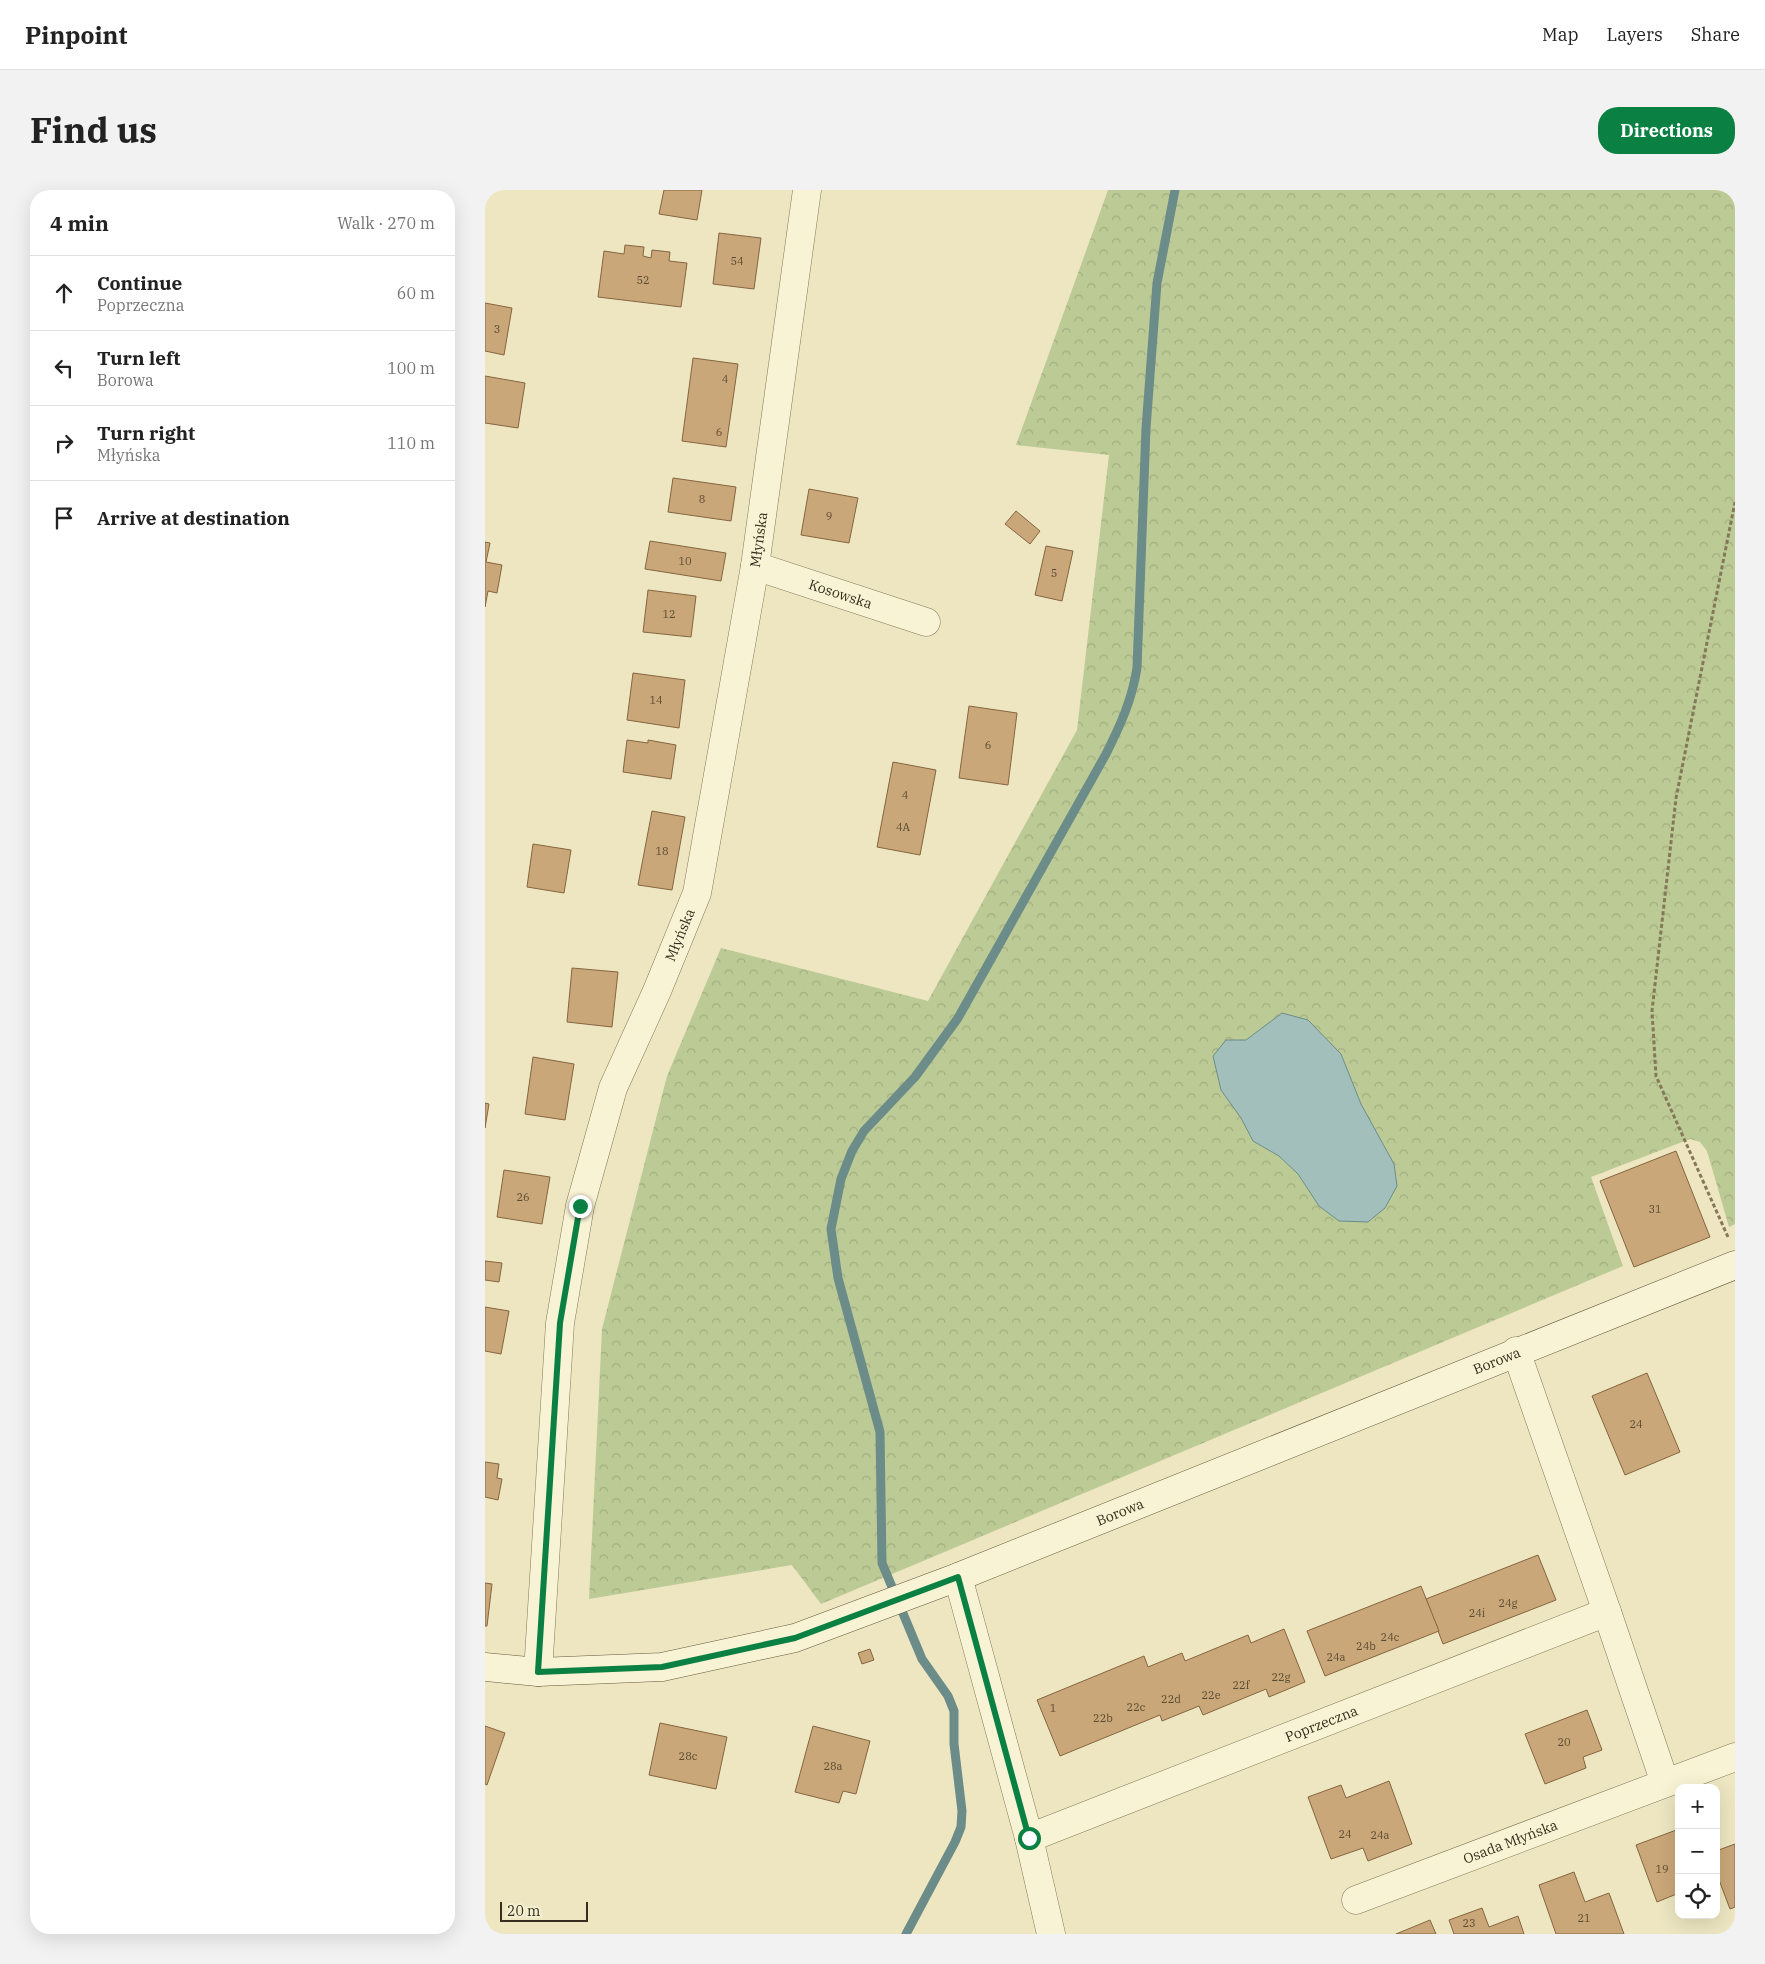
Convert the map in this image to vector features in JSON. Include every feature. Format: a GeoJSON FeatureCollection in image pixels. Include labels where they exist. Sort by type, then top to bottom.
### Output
{"type":"FeatureCollection","features":[{"type":"Feature","properties":{"kind":"street","name":"Młyńska"},"geometry":{"type":"LineString","coordinates":[[538,1672],[560,1323],[580,1206],[613,1088],[657,991],[697,893],[755,566],[807,190]]}},
{"type":"Feature","properties":{"kind":"street","name":"Kosowska"},"geometry":{"type":"LineString","coordinates":[[755,566],[926,622]]}},
{"type":"Feature","properties":{"kind":"street","name":"Borowa"},"geometry":{"type":"LineString","coordinates":[[485,1667],[538,1672],[662,1667],[795,1638],[958,1577],[1516,1351],[1732,1252]]}},
{"type":"Feature","properties":{"kind":"street"},"geometry":{"type":"LineString","coordinates":[[1516,1351],[1665,1783]]}},
{"type":"Feature","properties":{"kind":"street"},"geometry":{"type":"LineString","coordinates":[[958,1577],[1029,1838],[1051,1934]]}},
{"type":"Feature","properties":{"kind":"street","name":"Poprzeczna"},"geometry":{"type":"LineString","coordinates":[[1029,1838],[1607,1612]]}},
{"type":"Feature","properties":{"kind":"street","name":"Osada Młyńska"},"geometry":{"type":"LineString","coordinates":[[1355,1900],[1735,1758]]}},
{"type":"Feature","properties":{"kind":"path"},"geometry":{"type":"LineString","coordinates":[[1732,1252],[1656,1076],[1652,1011],[1676,798],[1735,502]]}},
{"type":"Feature","properties":{"kind":"green space"},"geometry":{"type":"Polygon","coordinates":[[[1108,190],[1735,190],[1735,1224],[1729,1227],[1707,1151],[1700,1142],[1690,1139],[1591,1177],[1623,1266],[821,1604],[792,1565],[589,1599],[602,1329],[667,1076],[721,948],[928,1001],[1077,730],[1109,455],[1016,445],[1108,190]],[[1283,1013],[1246,1040],[1226,1040],[1221,1090],[1241,1118],[1253,1141],[1279,1156],[1298,1174],[1319,1206],[1397,1186],[1394,1164],[1361,1104],[1341,1054],[1283,1013]]]}},
{"type":"Feature","properties":{"kind":"water"},"geometry":{"type":"Polygon","coordinates":[[[1282,1013],[1308,1020],[1341,1054],[1361,1104],[1394,1164],[1397,1186],[1385,1208],[1368,1222],[1339,1221],[1319,1206],[1298,1174],[1279,1156],[1253,1141],[1241,1118],[1221,1090],[1213,1056],[1226,1040],[1246,1040],[1282,1013]]]}},
{"type":"Feature","properties":{"kind":"building"},"geometry":{"type":"Polygon","coordinates":[[[664,190],[702,190],[697,220],[659,214],[664,190]]]}},
{"type":"Feature","properties":{"kind":"building"},"geometry":{"type":"Polygon","coordinates":[[[719,233],[761,238],[754,289],[713,284],[719,233]]]}},
{"type":"Feature","properties":{"kind":"building"},"geometry":{"type":"Polygon","coordinates":[[[625,245],[644,247],[643,256],[651,258],[652,250],[670,252],[669,261],[687,263],[681,307],[598,297],[604,251],[624,254],[625,245]]]}},
{"type":"Feature","properties":{"kind":"building"},"geometry":{"type":"Polygon","coordinates":[[[485,303],[512,308],[504,355],[485,351],[485,303]]]}},
{"type":"Feature","properties":{"kind":"building"},"geometry":{"type":"Polygon","coordinates":[[[693,358],[738,364],[726,447],[682,441],[693,358]]]}},
{"type":"Feature","properties":{"kind":"building"},"geometry":{"type":"Polygon","coordinates":[[[485,376],[525,383],[518,428],[485,423],[485,376]]]}},
{"type":"Feature","properties":{"kind":"building"},"geometry":{"type":"Polygon","coordinates":[[[673,478],[736,487],[731,521],[668,512],[673,478]]]}},
{"type":"Feature","properties":{"kind":"building"},"geometry":{"type":"Polygon","coordinates":[[[809,489],[858,498],[849,543],[801,535],[809,489]]]}},
{"type":"Feature","properties":{"kind":"building"},"geometry":{"type":"Polygon","coordinates":[[[1016,511],[1040,531],[1030,544],[1005,524],[1016,511]]]}},
{"type":"Feature","properties":{"kind":"building"},"geometry":{"type":"Polygon","coordinates":[[[650,541],[726,553],[721,581],[645,569],[650,541]]]}},
{"type":"Feature","properties":{"kind":"building"},"geometry":{"type":"Polygon","coordinates":[[[485,542],[490,543],[486,562],[502,565],[497,593],[488,591],[485,607],[485,542]]]}},
{"type":"Feature","properties":{"kind":"building"},"geometry":{"type":"Polygon","coordinates":[[[1046,546],[1073,551],[1062,601],[1035,595],[1046,546]]]}},
{"type":"Feature","properties":{"kind":"building"},"geometry":{"type":"Polygon","coordinates":[[[648,590],[696,596],[691,637],[643,632],[648,590]]]}},
{"type":"Feature","properties":{"kind":"building"},"geometry":{"type":"Polygon","coordinates":[[[633,673],[685,680],[679,728],[627,720],[633,673]]]}},
{"type":"Feature","properties":{"kind":"building"},"geometry":{"type":"Polygon","coordinates":[[[969,706],[1017,713],[1008,785],[959,778],[969,706]]]}},
{"type":"Feature","properties":{"kind":"building"},"geometry":{"type":"Polygon","coordinates":[[[627,740],[648,743],[648,740],[676,745],[671,779],[623,772],[627,740]]]}},
{"type":"Feature","properties":{"kind":"building"},"geometry":{"type":"Polygon","coordinates":[[[893,762],[936,770],[920,855],[877,847],[893,762]]]}},
{"type":"Feature","properties":{"kind":"building"},"geometry":{"type":"Polygon","coordinates":[[[652,811],[685,817],[672,890],[638,885],[652,811]]]}},
{"type":"Feature","properties":{"kind":"building"},"geometry":{"type":"Polygon","coordinates":[[[533,844],[571,850],[564,893],[527,887],[533,844]]]}},
{"type":"Feature","properties":{"kind":"building"},"geometry":{"type":"Polygon","coordinates":[[[572,968],[618,972],[612,1027],[567,1022],[572,968]]]}},
{"type":"Feature","properties":{"kind":"building"},"geometry":{"type":"Polygon","coordinates":[[[533,1057],[574,1064],[565,1120],[525,1114],[533,1057]]]}},
{"type":"Feature","properties":{"kind":"building"},"geometry":{"type":"Polygon","coordinates":[[[485,1103],[489,1104],[485,1128],[485,1103]]]}},
{"type":"Feature","properties":{"kind":"building"},"geometry":{"type":"Polygon","coordinates":[[[1676,1151],[1710,1237],[1634,1267],[1600,1181],[1676,1151]]]}},
{"type":"Feature","properties":{"kind":"building"},"geometry":{"type":"Polygon","coordinates":[[[504,1170],[550,1177],[542,1224],[497,1217],[504,1170]]]}},
{"type":"Feature","properties":{"kind":"building"},"geometry":{"type":"Polygon","coordinates":[[[485,1261],[502,1263],[499,1282],[485,1280],[485,1261]]]}},
{"type":"Feature","properties":{"kind":"building"},"geometry":{"type":"Polygon","coordinates":[[[485,1307],[509,1311],[501,1354],[485,1351],[485,1307]]]}},
{"type":"Feature","properties":{"kind":"building"},"geometry":{"type":"Polygon","coordinates":[[[1647,1373],[1680,1452],[1625,1475],[1592,1396],[1647,1373]]]}},
{"type":"Feature","properties":{"kind":"building"},"geometry":{"type":"Polygon","coordinates":[[[485,1462],[499,1464],[497,1478],[502,1479],[498,1500],[485,1497],[485,1462]]]}},
{"type":"Feature","properties":{"kind":"building"},"geometry":{"type":"Polygon","coordinates":[[[1538,1555],[1556,1600],[1443,1644],[1426,1599],[1538,1555]]]}},
{"type":"Feature","properties":{"kind":"building"},"geometry":{"type":"Polygon","coordinates":[[[485,1583],[492,1584],[487,1626],[485,1626],[485,1583]]]}},
{"type":"Feature","properties":{"kind":"building"},"geometry":{"type":"Polygon","coordinates":[[[1421,1586],[1439,1631],[1325,1676],[1307,1631],[1421,1586]]]}},
{"type":"Feature","properties":{"kind":"building"},"geometry":{"type":"Polygon","coordinates":[[[1284,1629],[1305,1682],[1269,1697],[1266,1689],[1203,1715],[1199,1706],[1162,1721],[1160,1715],[1060,1756],[1037,1700],[1144,1656],[1148,1667],[1182,1653],[1185,1661],[1248,1635],[1251,1643],[1284,1629]]]}},
{"type":"Feature","properties":{"kind":"building"},"geometry":{"type":"Polygon","coordinates":[[[870,1649],[874,1660],[862,1664],[858,1653],[870,1649]]]}},
{"type":"Feature","properties":{"kind":"building"},"geometry":{"type":"Polygon","coordinates":[[[1587,1710],[1602,1750],[1583,1757],[1586,1768],[1545,1784],[1525,1734],[1587,1710]]]}},
{"type":"Feature","properties":{"kind":"building"},"geometry":{"type":"Polygon","coordinates":[[[660,1723],[727,1737],[716,1789],[649,1775],[660,1723]]]}},
{"type":"Feature","properties":{"kind":"building"},"geometry":{"type":"Polygon","coordinates":[[[485,1726],[505,1733],[487,1785],[485,1784],[485,1726]]]}},
{"type":"Feature","properties":{"kind":"building"},"geometry":{"type":"Polygon","coordinates":[[[813,1726],[870,1741],[856,1794],[843,1791],[839,1803],[795,1792],[813,1726]]]}},
{"type":"Feature","properties":{"kind":"building"},"geometry":{"type":"Polygon","coordinates":[[[1389,1781],[1412,1844],[1368,1861],[1363,1848],[1331,1859],[1308,1797],[1341,1785],[1346,1798],[1389,1781]]]}},
{"type":"Feature","properties":{"kind":"building"},"geometry":{"type":"Polygon","coordinates":[[[1675,1830],[1675,1895],[1657,1902],[1636,1845],[1675,1830]]]}},
{"type":"Feature","properties":{"kind":"building"},"geometry":{"type":"Polygon","coordinates":[[[1735,1844],[1735,1907],[1730,1909],[1720,1883],[1720,1850],[1735,1844]]]}},
{"type":"Feature","properties":{"kind":"building"},"geometry":{"type":"Polygon","coordinates":[[[1574,1872],[1585,1902],[1609,1893],[1624,1934],[1556,1934],[1539,1885],[1574,1872]]]}},
{"type":"Feature","properties":{"kind":"building"},"geometry":{"type":"Polygon","coordinates":[[[1482,1908],[1489,1927],[1518,1916],[1524,1934],[1454,1934],[1449,1920],[1482,1908]]]}},
{"type":"Feature","properties":{"kind":"building"},"geometry":{"type":"Polygon","coordinates":[[[1430,1920],[1436,1934],[1396,1934],[1430,1920]]]}},
{"type":"Feature","properties":{"kind":"waterway"},"geometry":{"type":"LineString","coordinates":[[906,1934],[955,1842],[961,1827],[962,1811],[954,1744],[954,1711],[948,1696],[922,1659],[882,1563],[880,1432],[838,1278],[831,1229],[841,1179],[852,1151],[864,1131],[915,1077],[958,1018],[1106,754],[1129,702],[1137,668],[1146,428],[1157,283],[1175,190]]}},
{"type":"Feature","properties":{"kind":"route"},"geometry":{"type":"LineString","coordinates":[[580,1206],[560,1323],[538,1672],[662,1667],[795,1638],[958,1577],[1029,1838]]}}]}
